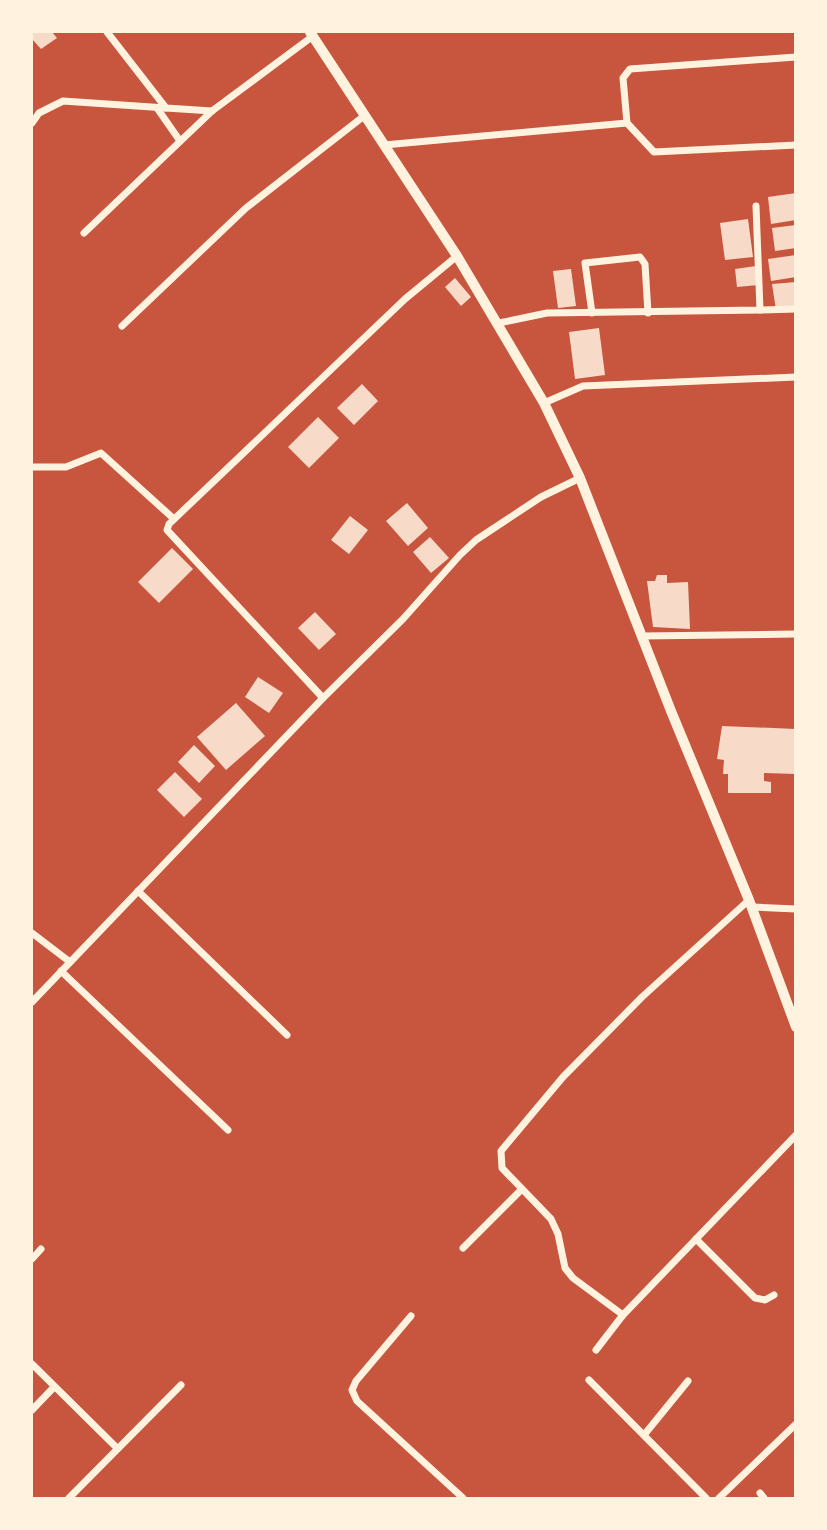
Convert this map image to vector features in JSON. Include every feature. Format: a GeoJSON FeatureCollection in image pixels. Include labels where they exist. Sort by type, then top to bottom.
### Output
{"type":"FeatureCollection","features":[{"type":"Feature","properties":{"kind":"main road"},"geometry":{"type":"LineString","coordinates":[[312,34],[457,256],[544,403],[580,478],[751,903],[796,1027]]}},
{"type":"Feature","properties":{"kind":"street"},"geometry":{"type":"LineString","coordinates":[[107,32],[166,108]]}},
{"type":"Feature","properties":{"kind":"street"},"geometry":{"type":"LineString","coordinates":[[84,233],[212,111],[312,34]]}},
{"type":"Feature","properties":{"kind":"street"},"geometry":{"type":"LineString","coordinates":[[796,57],[630,69],[623,78],[627,123],[654,152],[796,145]]}},
{"type":"Feature","properties":{"kind":"street"},"geometry":{"type":"LineString","coordinates":[[32,123],[39,113],[63,101],[212,111]]}},
{"type":"Feature","properties":{"kind":"street"},"geometry":{"type":"LineString","coordinates":[[157,108],[180,141]]}},
{"type":"Feature","properties":{"kind":"street"},"geometry":{"type":"LineString","coordinates":[[122,326],[246,208],[364,116]]}},
{"type":"Feature","properties":{"kind":"street"},"geometry":{"type":"LineString","coordinates":[[384,145],[627,123]]}},
{"type":"Feature","properties":{"kind":"street"},"geometry":{"type":"LineString","coordinates":[[756,206],[760,310]]}},
{"type":"Feature","properties":{"kind":"street"},"geometry":{"type":"LineString","coordinates":[[323,698],[169,534],[169,524],[405,299],[457,256]]}},
{"type":"Feature","properties":{"kind":"street"},"geometry":{"type":"LineString","coordinates":[[592,313],[585,263],[640,257],[645,264],[648,313]]}},
{"type":"Feature","properties":{"kind":"street"},"geometry":{"type":"LineString","coordinates":[[499,323],[528,314],[796,309]]}},
{"type":"Feature","properties":{"kind":"street"},"geometry":{"type":"LineString","coordinates":[[544,403],[583,386],[796,377]]}},
{"type":"Feature","properties":{"kind":"street"},"geometry":{"type":"LineString","coordinates":[[32,467],[66,467],[100,453],[174,519]]}},
{"type":"Feature","properties":{"kind":"street"},"geometry":{"type":"LineString","coordinates":[[32,1002],[476,540],[541,497],[580,478]]}},
{"type":"Feature","properties":{"kind":"street"},"geometry":{"type":"LineString","coordinates":[[642,636],[796,634]]}},
{"type":"Feature","properties":{"kind":"street"},"geometry":{"type":"LineString","coordinates":[[138,891],[286,1035]]}},
{"type":"Feature","properties":{"kind":"street"},"geometry":{"type":"LineString","coordinates":[[622,1315],[573,1278],[565,1268],[558,1234],[551,1219],[502,1168],[501,1151],[572,1068],[642,997],[751,903],[796,909]]}},
{"type":"Feature","properties":{"kind":"street"},"geometry":{"type":"LineString","coordinates":[[32,933],[70,962]]}},
{"type":"Feature","properties":{"kind":"street"},"geometry":{"type":"LineString","coordinates":[[61,971],[228,1130]]}},
{"type":"Feature","properties":{"kind":"street"},"geometry":{"type":"LineString","coordinates":[[596,1350],[622,1315],[796,1135]]}},
{"type":"Feature","properties":{"kind":"street"},"geometry":{"type":"LineString","coordinates":[[463,1248],[521,1190]]}},
{"type":"Feature","properties":{"kind":"street"},"geometry":{"type":"LineString","coordinates":[[696,1239],[755,1298],[765,1300],[774,1295]]}},
{"type":"Feature","properties":{"kind":"street"},"geometry":{"type":"LineString","coordinates":[[32,1259],[41,1249]]}},
{"type":"Feature","properties":{"kind":"street"},"geometry":{"type":"LineString","coordinates":[[411,1316],[356,1381],[352,1390],[357,1401],[463,1499]]}},
{"type":"Feature","properties":{"kind":"street"},"geometry":{"type":"LineString","coordinates":[[32,1364],[117,1448]]}},
{"type":"Feature","properties":{"kind":"street"},"geometry":{"type":"LineString","coordinates":[[589,1380],[706,1499]]}},
{"type":"Feature","properties":{"kind":"street"},"geometry":{"type":"LineString","coordinates":[[644,1436],[688,1381]]}},
{"type":"Feature","properties":{"kind":"street"},"geometry":{"type":"LineString","coordinates":[[69,1499],[181,1385]]}},
{"type":"Feature","properties":{"kind":"street"},"geometry":{"type":"LineString","coordinates":[[32,1410],[54,1387]]}},
{"type":"Feature","properties":{"kind":"street"},"geometry":{"type":"LineString","coordinates":[[719,1499],[796,1424]]}},
{"type":"Feature","properties":{"kind":"building"},"geometry":{"type":"Polygon","coordinates":[[[32,32],[52,32],[57,38],[41,49],[32,39],[32,32]]]}},
{"type":"Feature","properties":{"kind":"building"},"geometry":{"type":"Polygon","coordinates":[[[796,193],[796,220],[771,224],[768,197],[796,193]]]}},
{"type":"Feature","properties":{"kind":"building"},"geometry":{"type":"Polygon","coordinates":[[[748,219],[753,257],[725,260],[720,223],[748,219]]]}},
{"type":"Feature","properties":{"kind":"building"},"geometry":{"type":"Polygon","coordinates":[[[796,225],[796,248],[775,251],[772,228],[796,225]]]}},
{"type":"Feature","properties":{"kind":"building"},"geometry":{"type":"Polygon","coordinates":[[[796,255],[796,277],[771,281],[768,259],[796,255]]]}},
{"type":"Feature","properties":{"kind":"building"},"geometry":{"type":"Polygon","coordinates":[[[756,266],[758,285],[737,287],[735,269],[756,266]]]}},
{"type":"Feature","properties":{"kind":"building"},"geometry":{"type":"Polygon","coordinates":[[[571,269],[576,306],[558,308],[553,271],[571,269]]]}},
{"type":"Feature","properties":{"kind":"building"},"geometry":{"type":"Polygon","coordinates":[[[455,278],[471,297],[461,306],[445,287],[455,278]]]}},
{"type":"Feature","properties":{"kind":"building"},"geometry":{"type":"Polygon","coordinates":[[[796,282],[796,307],[776,310],[772,284],[796,282]]]}},
{"type":"Feature","properties":{"kind":"building"},"geometry":{"type":"Polygon","coordinates":[[[599,328],[605,375],[575,379],[569,332],[599,328]]]}},
{"type":"Feature","properties":{"kind":"building"},"geometry":{"type":"Polygon","coordinates":[[[362,384],[378,401],[354,425],[337,408],[362,384]]]}},
{"type":"Feature","properties":{"kind":"building"},"geometry":{"type":"Polygon","coordinates":[[[318,417],[339,438],[309,468],[288,447],[318,417]]]}},
{"type":"Feature","properties":{"kind":"building"},"geometry":{"type":"Polygon","coordinates":[[[407,503],[428,528],[408,546],[386,521],[407,503]]]}},
{"type":"Feature","properties":{"kind":"building"},"geometry":{"type":"Polygon","coordinates":[[[350,516],[368,530],[349,554],[331,540],[350,516]]]}},
{"type":"Feature","properties":{"kind":"building"},"geometry":{"type":"Polygon","coordinates":[[[430,537],[449,558],[431,573],[413,552],[430,537]]]}},
{"type":"Feature","properties":{"kind":"building"},"geometry":{"type":"Polygon","coordinates":[[[172,548],[193,569],[159,603],[138,582],[172,548]]]}},
{"type":"Feature","properties":{"kind":"building"},"geometry":{"type":"Polygon","coordinates":[[[657,575],[667,575],[667,583],[688,582],[690,629],[653,627],[647,581],[655,581],[657,575]]]}},
{"type":"Feature","properties":{"kind":"building"},"geometry":{"type":"Polygon","coordinates":[[[315,612],[336,634],[319,650],[298,628],[315,612]]]}},
{"type":"Feature","properties":{"kind":"building"},"geometry":{"type":"Polygon","coordinates":[[[258,677],[283,693],[269,713],[245,697],[258,677]]]}},
{"type":"Feature","properties":{"kind":"building"},"geometry":{"type":"Polygon","coordinates":[[[236,703],[265,736],[226,770],[197,737],[236,703]]]}},
{"type":"Feature","properties":{"kind":"building"},"geometry":{"type":"Polygon","coordinates":[[[722,726],[796,729],[796,774],[764,773],[764,781],[771,782],[771,793],[728,793],[728,774],[723,774],[724,760],[717,759],[722,726]]]}},
{"type":"Feature","properties":{"kind":"building"},"geometry":{"type":"Polygon","coordinates":[[[194,745],[215,766],[199,783],[178,762],[194,745]]]}},
{"type":"Feature","properties":{"kind":"building"},"geometry":{"type":"Polygon","coordinates":[[[175,772],[202,799],[184,817],[157,790],[175,772]]]}}]}
